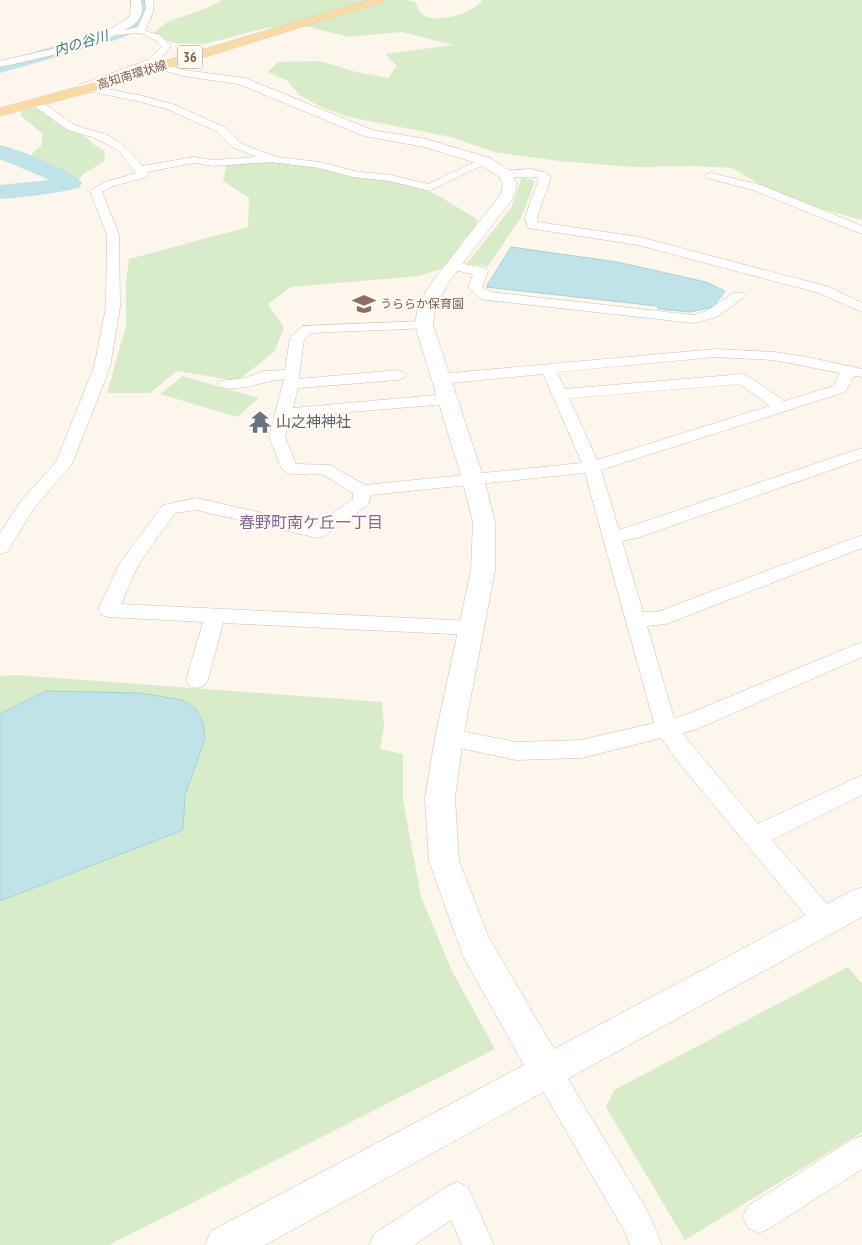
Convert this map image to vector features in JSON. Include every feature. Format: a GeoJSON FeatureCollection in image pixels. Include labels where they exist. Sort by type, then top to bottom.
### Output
{"type":"FeatureCollection","features":[{"type":"Feature","properties":{"kind":"main road","name":"高知南環状線"},"geometry":{"type":"LineString","coordinates":[[0,112],[36,104],[379,0]]}},
{"type":"Feature","properties":{"kind":"street"},"geometry":{"type":"LineString","coordinates":[[119,32],[134,18],[137,11],[136,0]]}},
{"type":"Feature","properties":{"kind":"street"},"geometry":{"type":"LineString","coordinates":[[138,31],[142,29],[143,22],[150,14],[149,0]]}},
{"type":"Feature","properties":{"kind":"street"},"geometry":{"type":"LineString","coordinates":[[0,64],[119,32],[138,31],[157,37],[167,46],[155,60],[82,87],[143,99],[171,107],[222,130],[236,145],[274,160]]}},
{"type":"Feature","properties":{"kind":"street"},"geometry":{"type":"LineString","coordinates":[[160,66],[183,73],[241,81],[369,132],[426,143],[485,161],[504,174],[510,184],[508,195],[453,266],[427,305],[424,325],[473,479],[484,522],[483,570],[449,738],[440,798],[444,862],[475,945],[547,1072],[636,1221],[646,1245]]}},
{"type":"Feature","properties":{"kind":"street"},"geometry":{"type":"LineString","coordinates":[[0,548],[27,505],[64,464],[84,419],[102,367],[114,307],[114,235],[96,191],[109,184],[143,174],[122,148],[104,138],[72,128],[36,104]]}},
{"type":"Feature","properties":{"kind":"street"},"geometry":{"type":"LineString","coordinates":[[140,170],[194,160],[214,163],[274,160],[320,165],[353,174],[390,178],[429,188],[485,161]]}},
{"type":"Feature","properties":{"kind":"street"},"geometry":{"type":"LineString","coordinates":[[504,174],[523,172],[545,177],[531,217],[532,225],[638,241],[824,290],[862,308]]}},
{"type":"Feature","properties":{"kind":"street"},"geometry":{"type":"LineString","coordinates":[[712,176],[757,187],[862,230]]}},
{"type":"Feature","properties":{"kind":"street"},"geometry":{"type":"LineString","coordinates":[[453,266],[481,271],[475,288],[487,296],[693,319],[712,314],[738,296]]}},
{"type":"Feature","properties":{"kind":"street"},"geometry":{"type":"LineString","coordinates":[[503,298],[506,295],[651,307]]}},
{"type":"Feature","properties":{"kind":"street"},"geometry":{"type":"LineString","coordinates":[[424,325],[307,329],[297,338],[292,379],[277,437],[289,467],[299,470],[324,469],[362,491],[592,467],[840,389],[855,372],[774,356],[716,353],[440,379]]}},
{"type":"Feature","properties":{"kind":"street"},"geometry":{"type":"LineString","coordinates":[[548,369],[592,467],[667,730],[686,757],[825,920]]}},
{"type":"Feature","properties":{"kind":"street"},"geometry":{"type":"LineString","coordinates":[[224,384],[247,382],[264,376],[292,379],[398,375]]}},
{"type":"Feature","properties":{"kind":"street"},"geometry":{"type":"LineString","coordinates":[[559,394],[743,378],[782,407]]}},
{"type":"Feature","properties":{"kind":"street"},"geometry":{"type":"LineString","coordinates":[[283,412],[299,413],[447,399]]}},
{"type":"Feature","properties":{"kind":"street"},"geometry":{"type":"LineString","coordinates":[[613,536],[630,534],[862,453]]}},
{"type":"Feature","properties":{"kind":"street"},"geometry":{"type":"LineString","coordinates":[[362,491],[362,501],[318,532],[196,504],[169,510],[129,563],[108,610],[215,617],[302,618],[472,628]]}},
{"type":"Feature","properties":{"kind":"street"},"geometry":{"type":"LineString","coordinates":[[636,619],[659,619],[862,541]]}},
{"type":"Feature","properties":{"kind":"street"},"geometry":{"type":"LineString","coordinates":[[197,680],[215,617]]}},
{"type":"Feature","properties":{"kind":"street"},"geometry":{"type":"LineString","coordinates":[[449,738],[516,751],[581,749],[667,730],[689,723],[862,649]]}},
{"type":"Feature","properties":{"kind":"street"},"geometry":{"type":"LineString","coordinates":[[754,837],[862,784]]}},
{"type":"Feature","properties":{"kind":"street"},"geometry":{"type":"LineString","coordinates":[[224,1245],[862,901]]}},
{"type":"Feature","properties":{"kind":"street"},"geometry":{"type":"LineString","coordinates":[[759,1217],[862,1152]]}},
{"type":"Feature","properties":{"kind":"street"},"geometry":{"type":"LineString","coordinates":[[385,1245],[457,1198],[478,1245]]}},
{"type":"Feature","properties":{"kind":"green space"},"geometry":{"type":"Polygon","coordinates":[[[223,0],[407,0],[415,2],[419,11],[425,16],[440,18],[457,15],[472,9],[482,0],[862,0],[862,220],[821,209],[766,188],[732,168],[695,166],[633,167],[559,161],[494,152],[451,137],[349,117],[321,107],[299,95],[288,81],[268,72],[278,62],[320,61],[356,72],[388,78],[397,66],[385,54],[453,45],[402,32],[349,37],[300,25],[266,28],[205,44],[173,43],[152,35],[163,25],[175,19],[223,0]]]}},
{"type":"Feature","properties":{"kind":"green space"},"geometry":{"type":"Polygon","coordinates":[[[38,108],[51,113],[54,122],[77,131],[104,150],[105,161],[83,174],[76,183],[31,161],[32,153],[41,146],[43,134],[20,115],[23,110],[38,108]]]}},
{"type":"Feature","properties":{"kind":"green space"},"geometry":{"type":"Polygon","coordinates":[[[260,161],[305,164],[356,177],[409,184],[437,195],[477,219],[475,228],[462,242],[444,268],[419,276],[291,287],[268,304],[284,328],[274,352],[237,381],[177,371],[150,393],[107,393],[126,326],[126,282],[129,259],[248,227],[249,198],[223,181],[227,163],[260,161]]]}},
{"type":"Feature","properties":{"kind":"green space"},"geometry":{"type":"Polygon","coordinates":[[[522,177],[535,181],[522,216],[488,266],[466,264],[511,208],[522,177]]]}},
{"type":"Feature","properties":{"kind":"green space"},"geometry":{"type":"Polygon","coordinates":[[[183,376],[259,398],[237,417],[160,394],[183,376]]]}},
{"type":"Feature","properties":{"kind":"green space"},"geometry":{"type":"Polygon","coordinates":[[[16,675],[382,702],[384,726],[380,749],[403,754],[403,800],[421,897],[452,971],[495,1049],[109,1245],[0,1245],[0,676],[16,675]]]}},
{"type":"Feature","properties":{"kind":"green space"},"geometry":{"type":"Polygon","coordinates":[[[848,967],[862,984],[862,1132],[685,1240],[606,1107],[614,1090],[848,967]]]}},
{"type":"Feature","properties":{"kind":"water"},"geometry":{"type":"Polygon","coordinates":[[[511,247],[617,262],[706,282],[725,291],[713,307],[690,312],[658,309],[657,306],[486,287],[511,247]]]}},
{"type":"Feature","properties":{"kind":"water"},"geometry":{"type":"Polygon","coordinates":[[[46,691],[140,693],[182,700],[195,708],[203,722],[205,739],[185,795],[183,830],[0,901],[0,714],[46,691]]]}},
{"type":"Feature","properties":{"kind":"waterway","name":"内の谷川"},"geometry":{"type":"LineString","coordinates":[[0,68],[113,35],[132,27],[142,18],[146,10],[142,0]]}},
{"type":"Feature","properties":{"kind":"waterway","name":"内の谷川"},"geometry":{"type":"LineString","coordinates":[[0,151],[58,175],[71,183],[28,190],[0,192]]}},
{"type":"Feature","properties":{"kind":"place","name":"うららか保育園"},"geometry":{"type":"Point","coordinates":[364,304]}},
{"type":"Feature","properties":{"kind":"place","name":"山之神神社"},"geometry":{"type":"Point","coordinates":[260,422]}},
{"type":"Feature","properties":{"kind":"district","name":"春野町南ケ丘一丁目"},"geometry":{"type":"Point","coordinates":[311,522]}}]}
